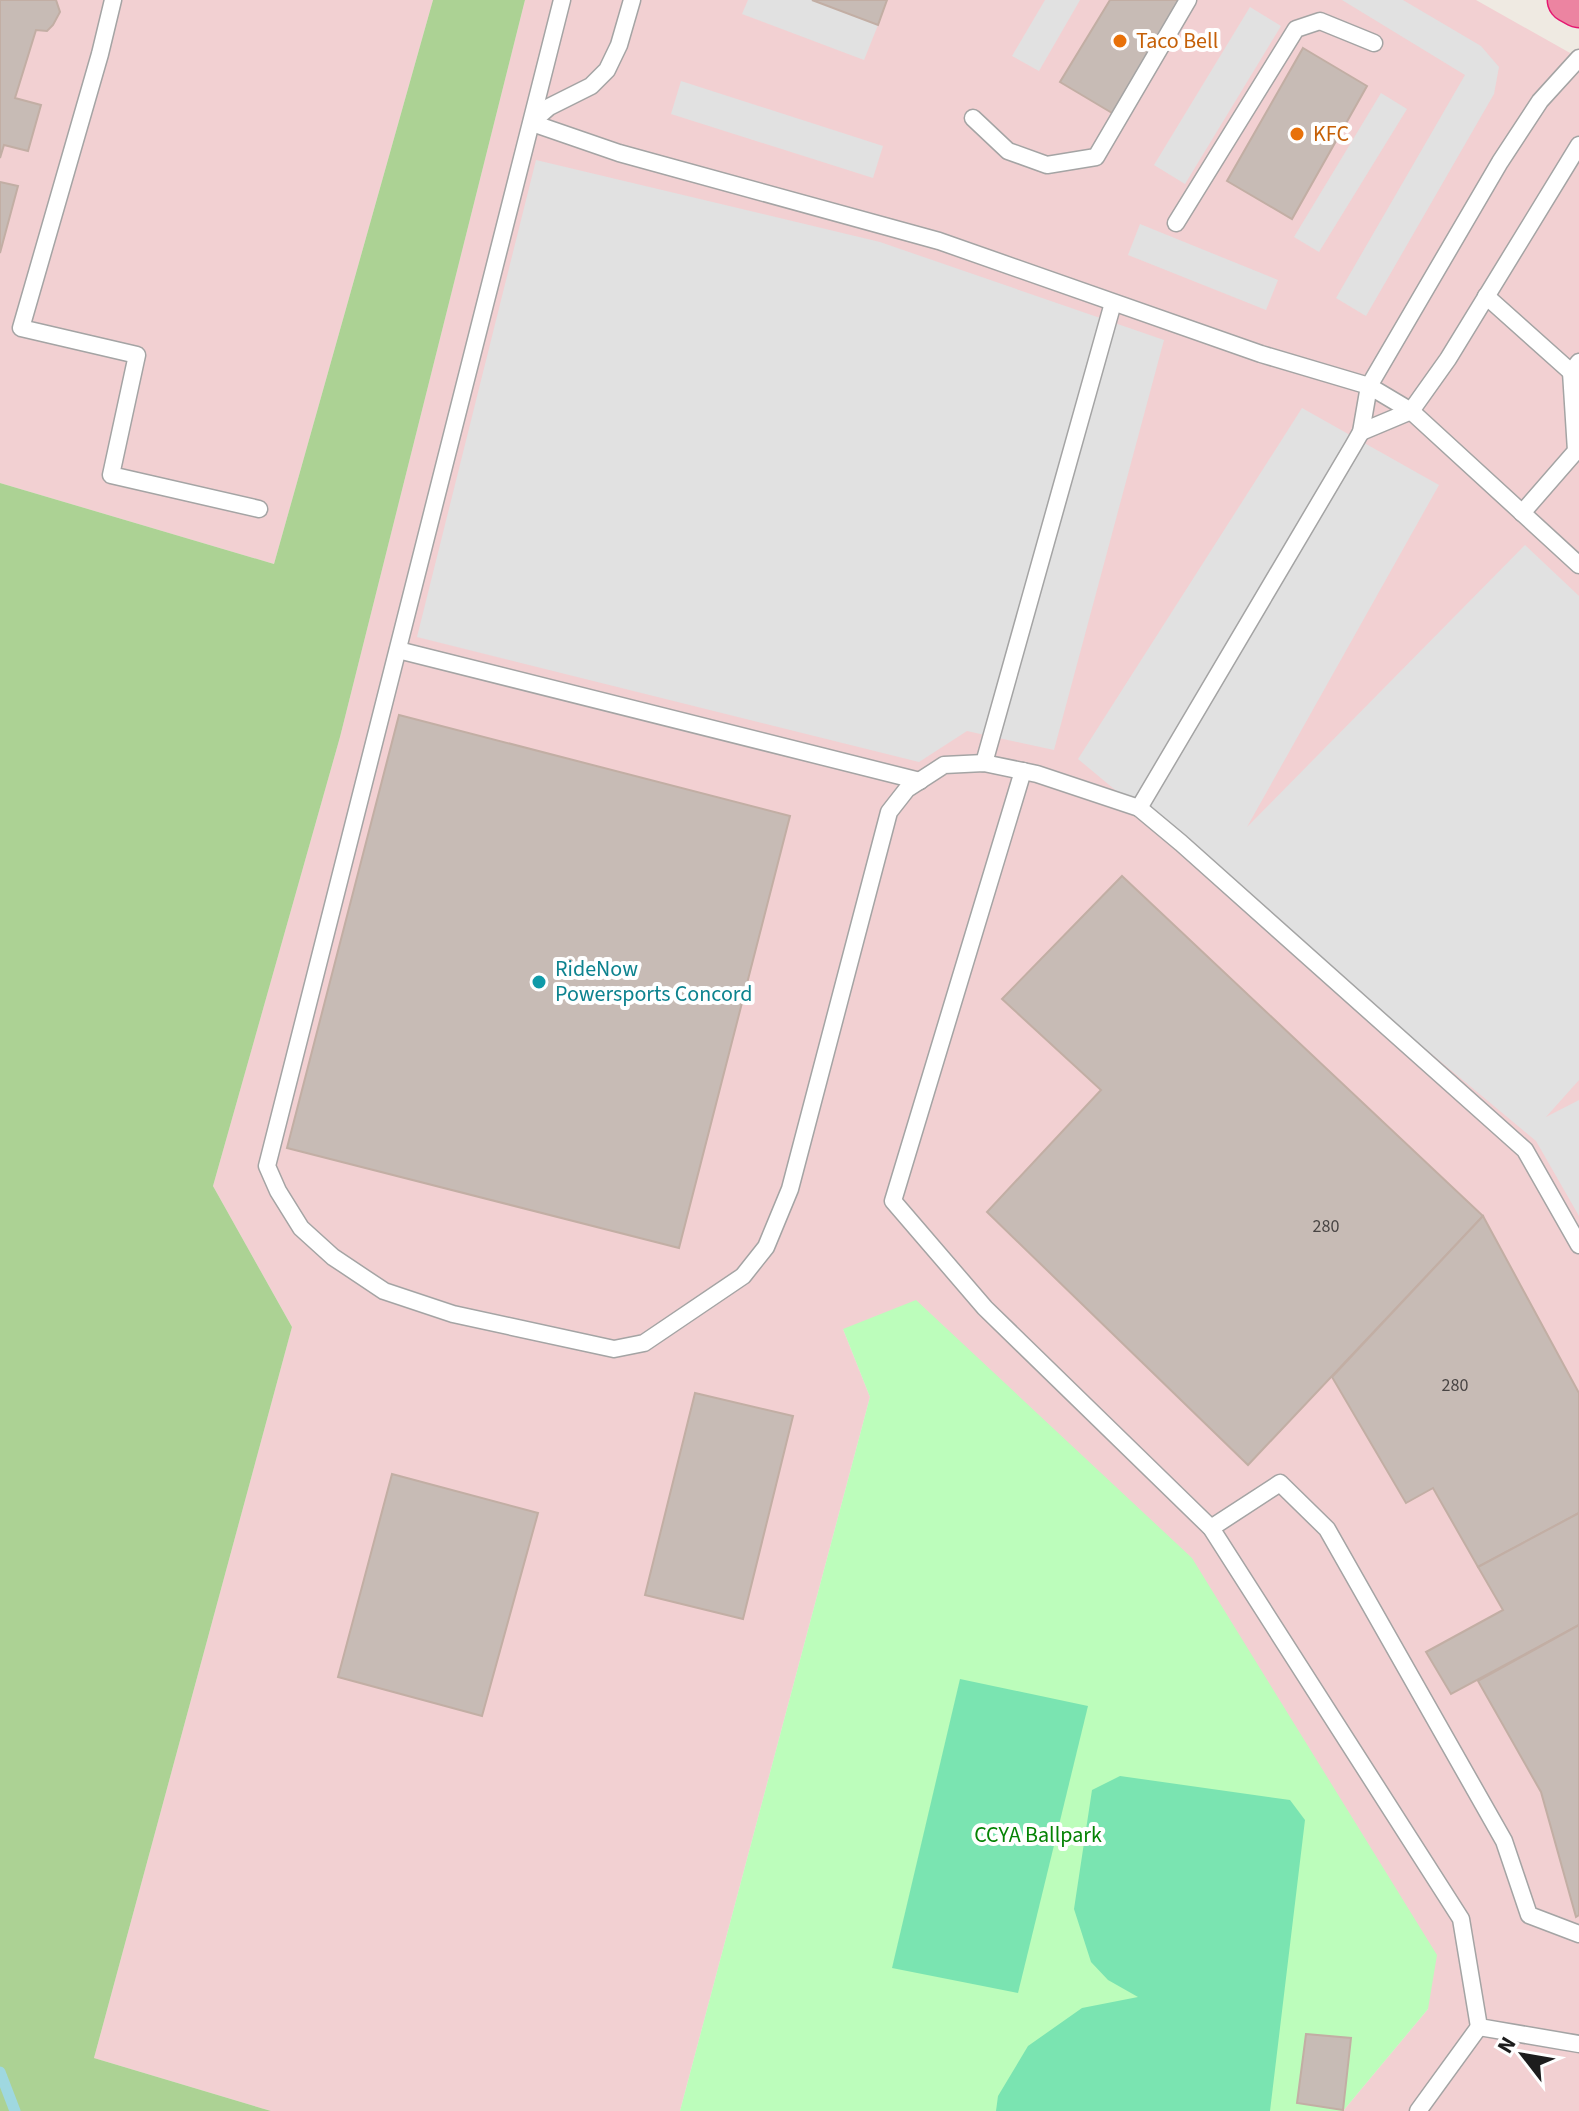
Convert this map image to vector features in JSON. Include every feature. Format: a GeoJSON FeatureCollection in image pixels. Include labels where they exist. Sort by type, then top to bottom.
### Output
{"type":"FeatureCollection","features":[{"type":"Feature","properties":{"kind":"highway"},"geometry":{"type":"LineString","coordinates":[[1570,0],[1579,5]]}},
{"type":"Feature","properties":{"kind":"lane"},"geometry":{"type":"LineString","coordinates":[[113,0],[21,328],[137,355],[111,475],[259,509]]}},
{"type":"Feature","properties":{"kind":"lane"},"geometry":{"type":"LineString","coordinates":[[562,0],[267,1166],[301,1228],[333,1257],[384,1291],[453,1314],[614,1349],[644,1343],[743,1276],[766,1247],[790,1189],[889,812],[907,789],[944,765],[984,763],[1037,774],[1139,808],[1525,1150],[1579,1245]]}},
{"type":"Feature","properties":{"kind":"lane"},"geometry":{"type":"LineString","coordinates":[[532,123],[549,107],[591,86],[607,70],[619,45],[632,0]]}},
{"type":"Feature","properties":{"kind":"lane"},"geometry":{"type":"LineString","coordinates":[[973,118],[1008,151],[1047,165],[1096,157],[1188,0]]}},
{"type":"Feature","properties":{"kind":"lane"},"geometry":{"type":"LineString","coordinates":[[1176,223],[1296,29],[1320,21],[1374,43]]}},
{"type":"Feature","properties":{"kind":"lane"},"geometry":{"type":"LineString","coordinates":[[1139,808],[1361,432],[1369,386],[1500,162],[1540,101],[1579,58]]}},
{"type":"Feature","properties":{"kind":"lane"},"geometry":{"type":"LineString","coordinates":[[532,123],[619,153],[939,241],[1261,354],[1369,386],[1411,411],[1579,565]]}},
{"type":"Feature","properties":{"kind":"lane"},"geometry":{"type":"LineString","coordinates":[[1361,432],[1411,411],[1448,359],[1579,145]]}},
{"type":"Feature","properties":{"kind":"lane"},"geometry":{"type":"LineString","coordinates":[[1486,296],[1575,367],[1577,452],[1522,513]]}},
{"type":"Feature","properties":{"kind":"lane"},"geometry":{"type":"LineString","coordinates":[[984,763],[1113,303]]}},
{"type":"Feature","properties":{"kind":"lane"},"geometry":{"type":"LineString","coordinates":[[398,650],[920,781]]}},
{"type":"Feature","properties":{"kind":"lane"},"geometry":{"type":"LineString","coordinates":[[1023,771],[893,1201],[985,1308],[1211,1528],[1461,1919],[1479,2027],[1418,2111]]}},
{"type":"Feature","properties":{"kind":"lane"},"geometry":{"type":"LineString","coordinates":[[1211,1528],[1280,1483],[1327,1529],[1504,1841],[1529,1915],[1579,1934]]}},
{"type":"Feature","properties":{"kind":"lane"},"geometry":{"type":"LineString","coordinates":[[1479,2027],[1579,2044]]}},
{"type":"Feature","properties":{"kind":"shaded area"},"geometry":{"type":"Polygon","coordinates":[[[0,0],[433,0],[274,564],[0,483],[0,0]]]}},
{"type":"Feature","properties":{"kind":"shaded area"},"geometry":{"type":"Polygon","coordinates":[[[525,0],[1476,0],[1579,58],[1579,2111],[1343,2111],[1428,2009],[843,1329],[870,1397],[680,2111],[271,2111],[94,2058],[292,1327],[213,1186],[340,737],[525,0]]]}},
{"type":"Feature","properties":{"kind":"shaded area"},"geometry":{"type":"Polygon","coordinates":[[[748,0],[812,0],[878,25],[864,60],[742,14],[748,0]]]}},
{"type":"Feature","properties":{"kind":"shaded area"},"geometry":{"type":"Polygon","coordinates":[[[1045,0],[1080,0],[1039,71],[1012,56],[1045,0]]]}},
{"type":"Feature","properties":{"kind":"shaded area"},"geometry":{"type":"Polygon","coordinates":[[[1342,0],[1403,0],[1481,46],[1499,67],[1494,94],[1366,316],[1336,298],[1465,75],[1342,0]]]}},
{"type":"Feature","properties":{"kind":"shaded area"},"geometry":{"type":"Polygon","coordinates":[[[1250,7],[1281,26],[1185,184],[1154,165],[1250,7]]]}},
{"type":"Feature","properties":{"kind":"shaded area"},"geometry":{"type":"Polygon","coordinates":[[[681,81],[883,146],[873,178],[671,114],[681,81]]]}},
{"type":"Feature","properties":{"kind":"shaded area"},"geometry":{"type":"Polygon","coordinates":[[[1381,93],[1407,109],[1319,252],[1294,237],[1381,93]]]}},
{"type":"Feature","properties":{"kind":"shaded area"},"geometry":{"type":"Polygon","coordinates":[[[536,160],[880,242],[1164,340],[1054,750],[967,731],[919,762],[417,637],[536,160]]]}},
{"type":"Feature","properties":{"kind":"shaded area"},"geometry":{"type":"Polygon","coordinates":[[[1140,224],[1278,280],[1266,310],[1128,255],[1140,224]]]}},
{"type":"Feature","properties":{"kind":"shaded area"},"geometry":{"type":"Polygon","coordinates":[[[1302,408],[1439,485],[1247,827],[1525,545],[1579,596],[1579,1080],[1546,1117],[1579,1100],[1579,1216],[1536,1141],[1078,759],[1302,408]]]}},
{"type":"Feature","properties":{"kind":"green space"},"geometry":{"type":"Polygon","coordinates":[[[433,0],[525,0],[340,737],[213,1186],[292,1327],[94,2058],[271,2111],[0,2111],[0,483],[274,564],[433,0]]]}},
{"type":"Feature","properties":{"kind":"green space","name":"CCYA Ballpark"},"geometry":{"type":"Polygon","coordinates":[[[916,1300],[1192,1558],[1437,1955],[1428,2009],[1343,2111],[680,2111],[870,1397],[843,1329],[916,1300]]]}},
{"type":"Feature","properties":{"kind":"green space"},"geometry":{"type":"Polygon","coordinates":[[[960,1679],[1088,1706],[1018,1993],[892,1968],[960,1679]]]}},
{"type":"Feature","properties":{"kind":"green space"},"geometry":{"type":"Polygon","coordinates":[[[1120,1776],[1290,1800],[1305,1820],[1270,2111],[996,2111],[998,2096],[1028,2046],[1082,2008],[1138,1997],[1108,1980],[1091,1962],[1074,1909],[1092,1790],[1120,1776]]]}},
{"type":"Feature","properties":{"kind":"building"},"geometry":{"type":"Polygon","coordinates":[[[0,0],[56,0],[60,12],[47,31],[36,30],[15,98],[41,105],[28,151],[4,145],[0,158],[0,0]]]}},
{"type":"Feature","properties":{"kind":"building"},"geometry":{"type":"Polygon","coordinates":[[[812,0],[887,0],[878,25],[812,0]]]}},
{"type":"Feature","properties":{"kind":"building","name":"Taco Bell"},"geometry":{"type":"Polygon","coordinates":[[[1110,0],[1180,0],[1112,113],[1060,82],[1110,0]]]}},
{"type":"Feature","properties":{"kind":"building","name":"KFC"},"geometry":{"type":"Polygon","coordinates":[[[1303,48],[1367,86],[1292,219],[1227,181],[1303,48]]]}},
{"type":"Feature","properties":{"kind":"building"},"geometry":{"type":"Polygon","coordinates":[[[0,182],[18,186],[0,253],[0,182]]]}},
{"type":"Feature","properties":{"kind":"building","name":"RideNow Powersports Concord"},"geometry":{"type":"Polygon","coordinates":[[[399,715],[790,816],[679,1248],[287,1148],[399,715]]]}},
{"type":"Feature","properties":{"kind":"building"},"geometry":{"type":"Polygon","coordinates":[[[1122,876],[1483,1216],[1248,1465],[987,1212],[1101,1090],[1002,999],[1122,876]]]}},
{"type":"Feature","properties":{"kind":"building"},"geometry":{"type":"Polygon","coordinates":[[[1483,1216],[1579,1393],[1579,1513],[1478,1567],[1433,1488],[1406,1503],[1332,1377],[1483,1216]]]}},
{"type":"Feature","properties":{"kind":"building"},"geometry":{"type":"Polygon","coordinates":[[[695,1393],[793,1416],[743,1619],[645,1595],[695,1393]]]}},
{"type":"Feature","properties":{"kind":"building"},"geometry":{"type":"Polygon","coordinates":[[[392,1474],[538,1513],[482,1716],[338,1677],[392,1474]]]}},
{"type":"Feature","properties":{"kind":"building"},"geometry":{"type":"Polygon","coordinates":[[[1579,1513],[1579,1625],[1451,1694],[1426,1652],[1503,1610],[1478,1567],[1579,1513]]]}},
{"type":"Feature","properties":{"kind":"building"},"geometry":{"type":"Polygon","coordinates":[[[1579,1625],[1579,1915],[1576,1917],[1541,1792],[1478,1681],[1579,1625]]]}},
{"type":"Feature","properties":{"kind":"building"},"geometry":{"type":"Polygon","coordinates":[[[1306,2034],[1351,2038],[1343,2110],[1297,2103],[1306,2034]]]}},
{"type":"Feature","properties":{"kind":"waterway"},"geometry":{"type":"LineString","coordinates":[[0,2072],[15,2111]]}},
{"type":"Feature","properties":{"kind":"place","name":"Taco Bell"},"geometry":{"type":"Point","coordinates":[1120,41]}},
{"type":"Feature","properties":{"kind":"place","name":"KFC"},"geometry":{"type":"Point","coordinates":[1297,134]}},
{"type":"Feature","properties":{"kind":"place","name":"RideNow Powersports Concord"},"geometry":{"type":"Point","coordinates":[539,982]}}]}
